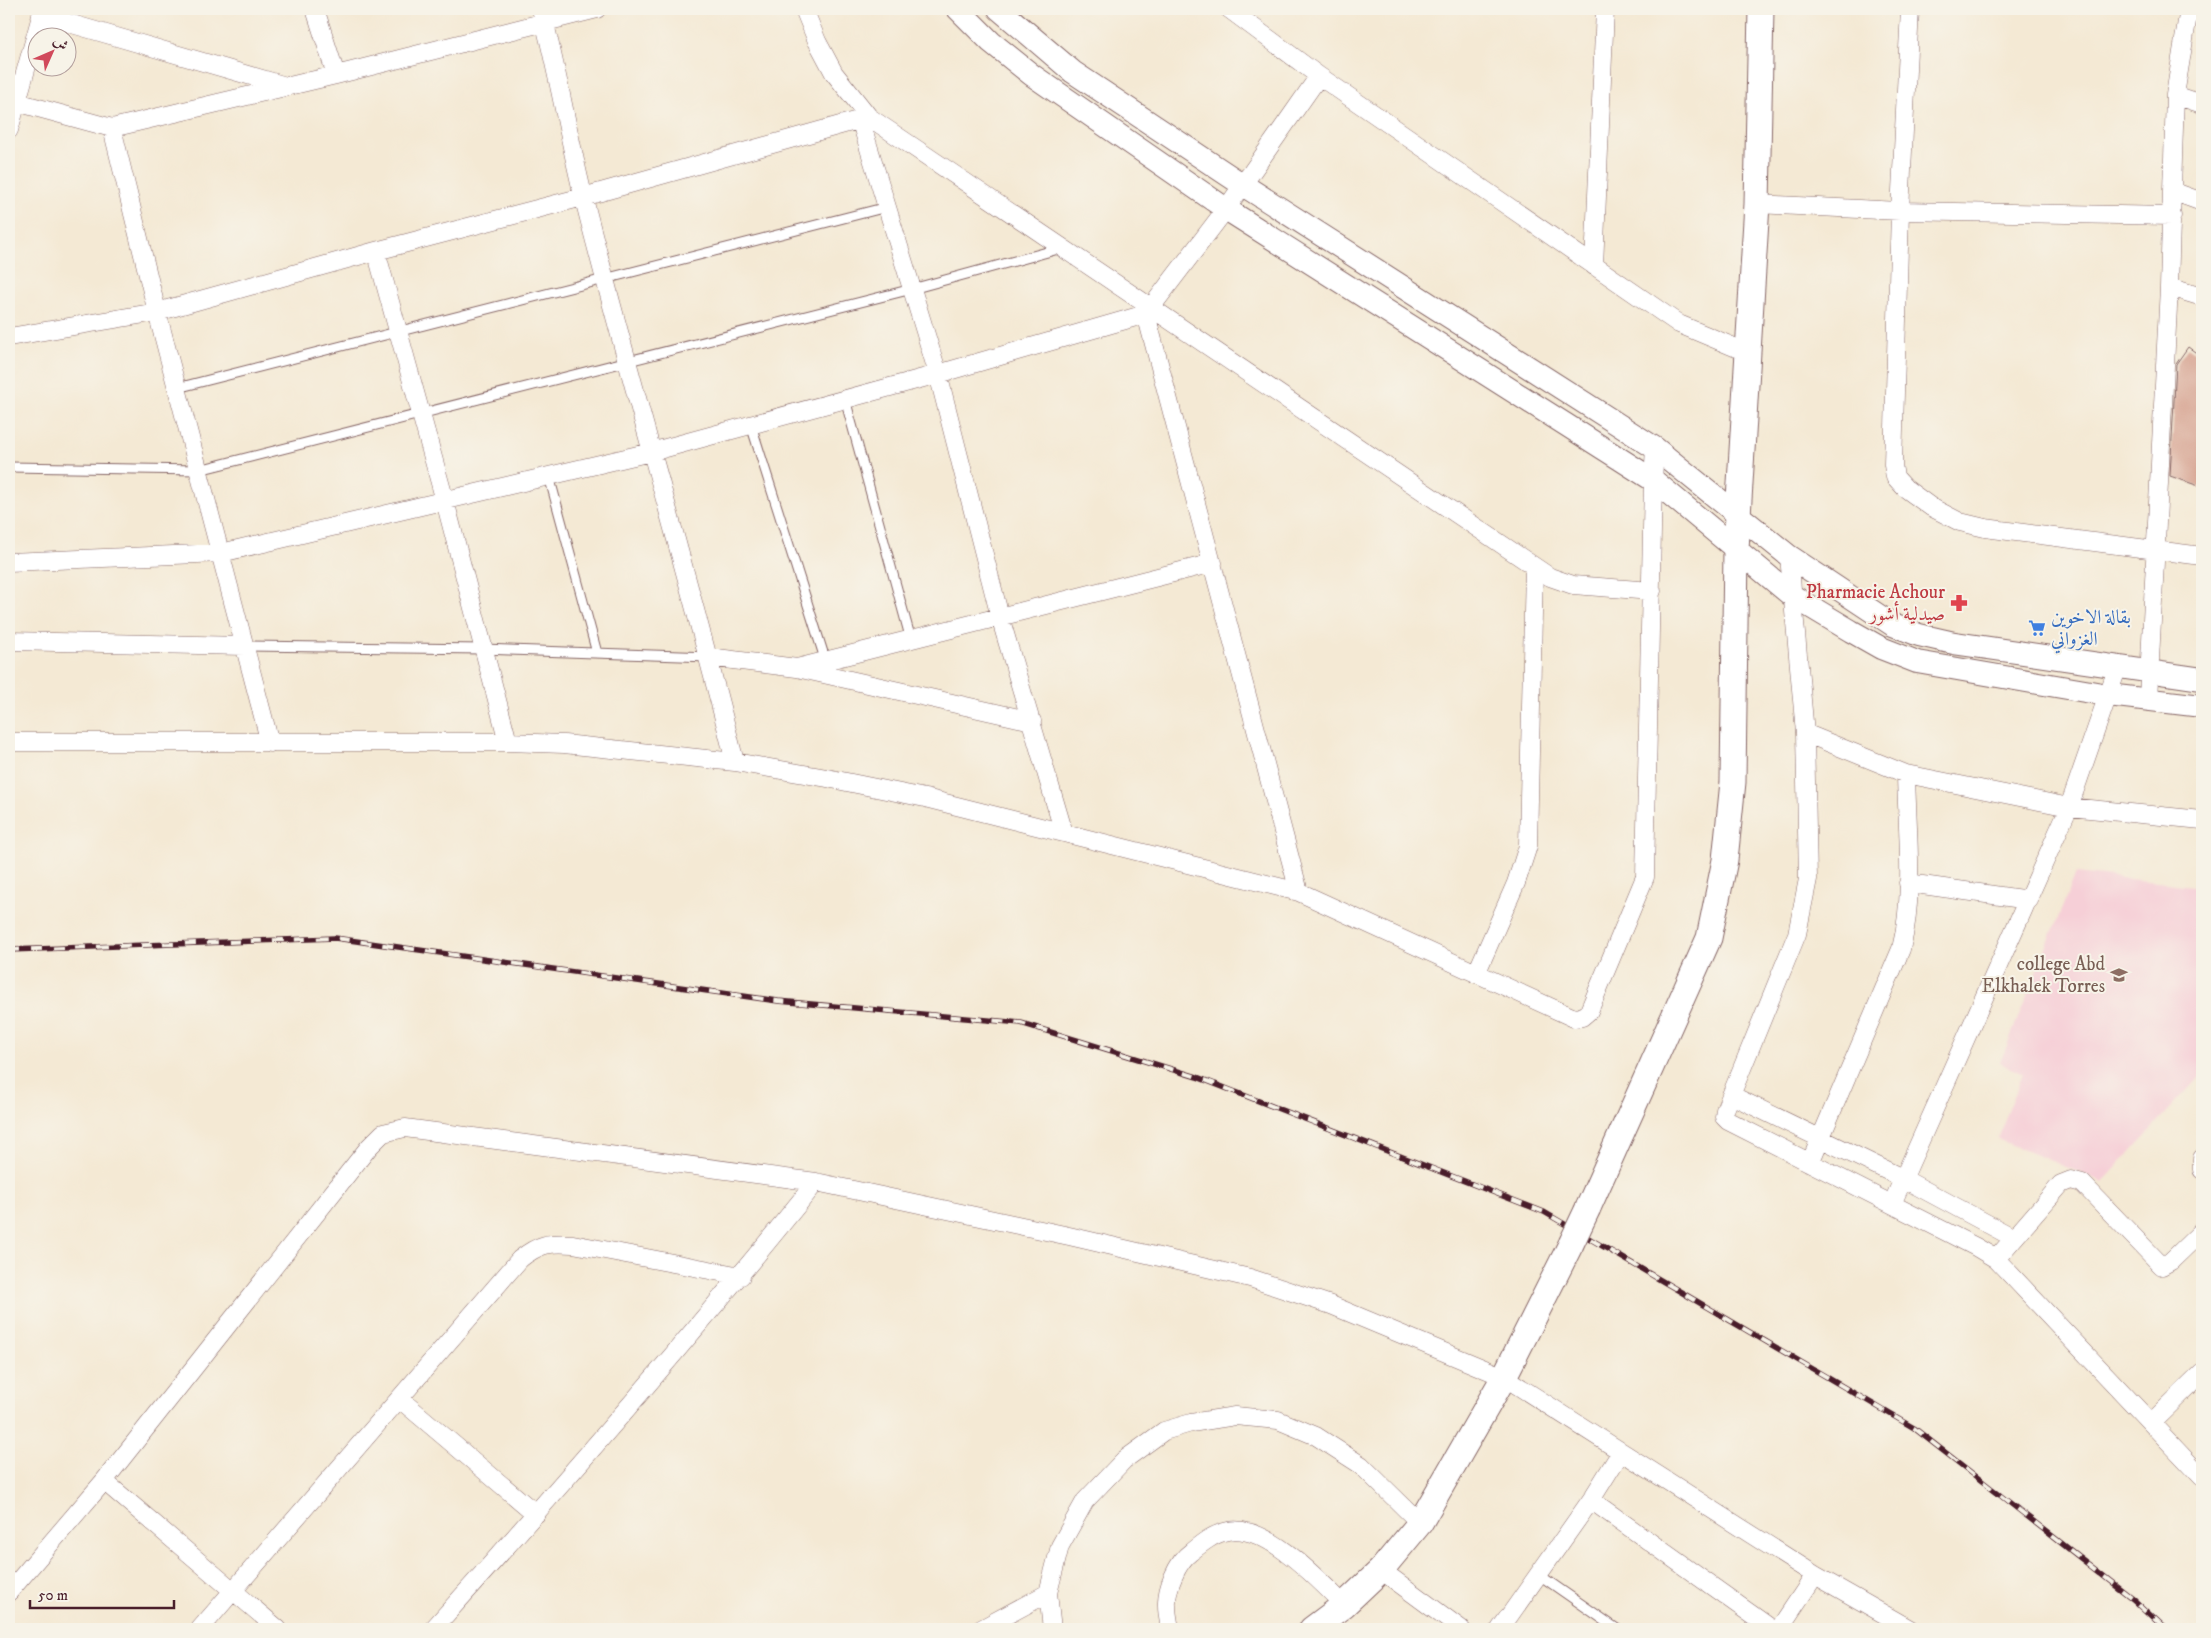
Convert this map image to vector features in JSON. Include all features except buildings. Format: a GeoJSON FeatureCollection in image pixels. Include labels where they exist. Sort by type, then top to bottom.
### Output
{"type":"FeatureCollection","features":[{"type":"Feature","properties":{"kind":"main road"},"geometry":{"type":"LineString","coordinates":[[1312,1629],[1344,1605],[1381,1570],[1420,1523],[1504,1377],[1588,1208],[1709,938],[1725,860],[1733,782],[1736,550],[1746,352],[1757,204],[1761,9]]}},
{"type":"Feature","properties":{"kind":"street"},"geometry":{"type":"LineString","coordinates":[[315,9],[336,75]]}},
{"type":"Feature","properties":{"kind":"street"},"geometry":{"type":"LineString","coordinates":[[13,102],[112,128],[336,75],[543,15],[597,9]]}},
{"type":"Feature","properties":{"kind":"street"},"geometry":{"type":"LineString","coordinates":[[804,9],[817,41],[834,73],[864,118],[887,207],[938,374],[1000,617],[1064,833]]}},
{"type":"Feature","properties":{"kind":"street"},"geometry":{"type":"LineString","coordinates":[[958,9],[992,42],[1032,75],[1226,209],[1653,480],[1790,595],[1881,648],[1917,662],[2108,695],[2202,706]]}},
{"type":"Feature","properties":{"kind":"street"},"geometry":{"type":"LineString","coordinates":[[999,9],[1073,72],[1242,185],[1656,448],[1789,556],[1893,625],[1919,635],[1954,644],[2117,669],[2202,679]]}},
{"type":"Feature","properties":{"kind":"street"},"geometry":{"type":"LineString","coordinates":[[1229,9],[1319,76],[1679,324],[1746,352]]}},
{"type":"Feature","properties":{"kind":"street"},"geometry":{"type":"LineString","coordinates":[[1594,266],[1605,9]]}},
{"type":"Feature","properties":{"kind":"street"},"geometry":{"type":"LineString","coordinates":[[1910,9],[1900,211],[1895,477],[1905,488],[1931,507],[1960,522],[1985,528],[2202,556]]}},
{"type":"Feature","properties":{"kind":"street"},"geometry":{"type":"LineString","coordinates":[[2148,699],[2158,550],[2170,287],[2175,95],[2189,9]]}},
{"type":"Feature","properties":{"kind":"street"},"geometry":{"type":"LineString","coordinates":[[9,130],[13,102],[42,12],[287,86]]}},
{"type":"Feature","properties":{"kind":"street"},"geometry":{"type":"LineString","coordinates":[[543,15],[583,197],[650,452],[709,657],[736,762]]}},
{"type":"Feature","properties":{"kind":"street"},"geometry":{"type":"LineString","coordinates":[[9,562],[221,553],[650,452],[938,374],[1149,310],[1226,209],[1319,76]]}},
{"type":"Feature","properties":{"kind":"street"},"geometry":{"type":"LineString","coordinates":[[2175,95],[2202,104]]}},
{"type":"Feature","properties":{"kind":"street"},"geometry":{"type":"LineString","coordinates":[[9,337],[157,312],[376,251],[583,197],[864,118],[1065,248],[1149,310],[1550,577],[1567,584],[1652,591]]}},
{"type":"Feature","properties":{"kind":"street"},"geometry":{"type":"LineString","coordinates":[[112,128],[157,312],[270,743]]}},
{"type":"Feature","properties":{"kind":"street"},"geometry":{"type":"LineString","coordinates":[[2172,191],[2202,202]]}},
{"type":"Feature","properties":{"kind":"street"},"geometry":{"type":"LineString","coordinates":[[1757,204],[1900,211],[2172,216]]}},
{"type":"Feature","properties":{"kind":"street"},"geometry":{"type":"LineString","coordinates":[[376,251],[445,501],[508,742]]}},
{"type":"Feature","properties":{"kind":"street"},"geometry":{"type":"LineString","coordinates":[[2170,287],[2202,297]]}},
{"type":"Feature","properties":{"kind":"street"},"geometry":{"type":"LineString","coordinates":[[1149,310],[1298,892]]}},
{"type":"Feature","properties":{"kind":"street"},"geometry":{"type":"LineString","coordinates":[[9,742],[508,742],[564,744],[736,762],[915,796],[1298,892],[1574,1018],[1582,1017],[1589,1011],[1645,877],[1653,480],[1656,448]]}},
{"type":"Feature","properties":{"kind":"street"},"geometry":{"type":"LineString","coordinates":[[1789,556],[1790,595],[1805,733],[1808,879],[1805,900],[1796,934],[1724,1116],[1728,1121],[1976,1247],[1996,1259],[2202,1477]]}},
{"type":"Feature","properties":{"kind":"street"},"geometry":{"type":"LineString","coordinates":[[797,668],[1213,563]]}},
{"type":"Feature","properties":{"kind":"street"},"geometry":{"type":"LineString","coordinates":[[1476,974],[1516,883],[1528,846],[1534,567]]}},
{"type":"Feature","properties":{"kind":"street"},"geometry":{"type":"LineString","coordinates":[[9,641],[245,646]]}},
{"type":"Feature","properties":{"kind":"street"},"geometry":{"type":"LineString","coordinates":[[709,657],[797,668],[1032,721]]}},
{"type":"Feature","properties":{"kind":"street"},"geometry":{"type":"LineString","coordinates":[[1892,1204],[2069,807],[2117,669]]}},
{"type":"Feature","properties":{"kind":"street"},"geometry":{"type":"LineString","coordinates":[[1805,733],[1906,774],[2069,807],[2202,820]]}},
{"type":"Feature","properties":{"kind":"street"},"geometry":{"type":"LineString","coordinates":[[1810,1163],[1901,949],[1906,928],[1908,883],[1906,774]]}},
{"type":"Feature","properties":{"kind":"street"},"geometry":{"type":"LineString","coordinates":[[1908,883],[2029,900]]}},
{"type":"Feature","properties":{"kind":"street"},"geometry":{"type":"LineString","coordinates":[[1731,1096],[1902,1178],[2014,1238]]}},
{"type":"Feature","properties":{"kind":"street"},"geometry":{"type":"LineString","coordinates":[[9,1592],[104,1481],[369,1147],[382,1133],[405,1128],[816,1182],[1078,1238],[1250,1278],[1331,1306],[1504,1377],[1816,1575],[1910,1629]]}},
{"type":"Feature","properties":{"kind":"street"},"geometry":{"type":"LineString","coordinates":[[2202,1158],[2202,1170]]}},
{"type":"Feature","properties":{"kind":"street"},"geometry":{"type":"LineString","coordinates":[[1996,1259],[2061,1184],[2071,1180],[2082,1183],[2162,1266],[2171,1261],[2202,1231]]}},
{"type":"Feature","properties":{"kind":"street"},"geometry":{"type":"LineString","coordinates":[[433,1629],[536,1514],[741,1276],[816,1182]]}},
{"type":"Feature","properties":{"kind":"street"},"geometry":{"type":"LineString","coordinates":[[200,1629],[520,1259],[535,1248],[552,1242],[573,1244],[741,1276]]}},
{"type":"Feature","properties":{"kind":"street"},"geometry":{"type":"LineString","coordinates":[[2151,1422],[2202,1374]]}},
{"type":"Feature","properties":{"kind":"street"},"geometry":{"type":"LineString","coordinates":[[400,1400],[536,1514]]}},
{"type":"Feature","properties":{"kind":"street"},"geometry":{"type":"LineString","coordinates":[[1052,1629],[1048,1593],[1060,1546],[1085,1501],[1124,1460],[1164,1431],[1191,1423],[1234,1416],[1278,1420],[1316,1436],[1361,1465],[1420,1523]]}},
{"type":"Feature","properties":{"kind":"street"},"geometry":{"type":"LineString","coordinates":[[1500,1629],[1591,1500],[1621,1452]]}},
{"type":"Feature","properties":{"kind":"street"},"geometry":{"type":"LineString","coordinates":[[104,1481],[278,1629]]}},
{"type":"Feature","properties":{"kind":"street"},"geometry":{"type":"LineString","coordinates":[[1591,1500],[1772,1629]]}},
{"type":"Feature","properties":{"kind":"street"},"geometry":{"type":"LineString","coordinates":[[1170,1629],[1166,1605],[1172,1580],[1185,1556],[1208,1539],[1229,1531],[1251,1534],[1275,1545],[1305,1565],[1344,1605]]}},
{"type":"Feature","properties":{"kind":"street"},"geometry":{"type":"LineString","coordinates":[[1381,1570],[1461,1629]]}},
{"type":"Feature","properties":{"kind":"street"},"geometry":{"type":"LineString","coordinates":[[1779,1629],[1816,1575]]}},
{"type":"Feature","properties":{"kind":"street"},"geometry":{"type":"LineString","coordinates":[[980,1629],[1048,1593]]}},
{"type":"Feature","properties":{"kind":"lane"},"geometry":{"type":"LineString","coordinates":[[177,388],[398,330],[887,207]]}},
{"type":"Feature","properties":{"kind":"lane"},"geometry":{"type":"LineString","coordinates":[[9,467],[199,470],[626,360],[912,289],[1065,248]]}},
{"type":"Feature","properties":{"kind":"lane"},"geometry":{"type":"LineString","coordinates":[[845,399],[912,640]]}},
{"type":"Feature","properties":{"kind":"lane"},"geometry":{"type":"LineString","coordinates":[[751,424],[826,662]]}},
{"type":"Feature","properties":{"kind":"lane"},"geometry":{"type":"LineString","coordinates":[[549,476],[597,653]]}},
{"type":"Feature","properties":{"kind":"lane"},"geometry":{"type":"LineString","coordinates":[[245,646],[484,649],[709,657]]}},
{"type":"Feature","properties":{"kind":"lane"},"geometry":{"type":"LineString","coordinates":[[1538,1574],[1617,1629]]}},
{"type":"Feature","properties":{"kind":"shaded area","name":"college Abd Elkhalek Torres"},"geometry":{"type":"Polygon","coordinates":[[[2076,873],[2202,887],[2202,1074],[2103,1182],[1997,1139],[2023,1074],[2000,1063],[2076,873]]]}},
{"type":"Feature","properties":{"kind":"railway"},"geometry":{"type":"LineString","coordinates":[[9,950],[335,938],[778,1001],[1021,1023],[1197,1077],[1544,1212],[1914,1428],[2133,1599],[2165,1629]]}},
{"type":"Feature","properties":{"kind":"place","name":"Pharmacie Achour صيدلية أشور"},"geometry":{"type":"Point","coordinates":[1959,603]}},
{"type":"Feature","properties":{"kind":"place","name":"بقالة الاخوين الغزواني"},"geometry":{"type":"Point","coordinates":[2037,628]}},
{"type":"Feature","properties":{"kind":"place","name":"college Abd Elkhalek Torres"},"geometry":{"type":"Point","coordinates":[2119,975]}}]}
